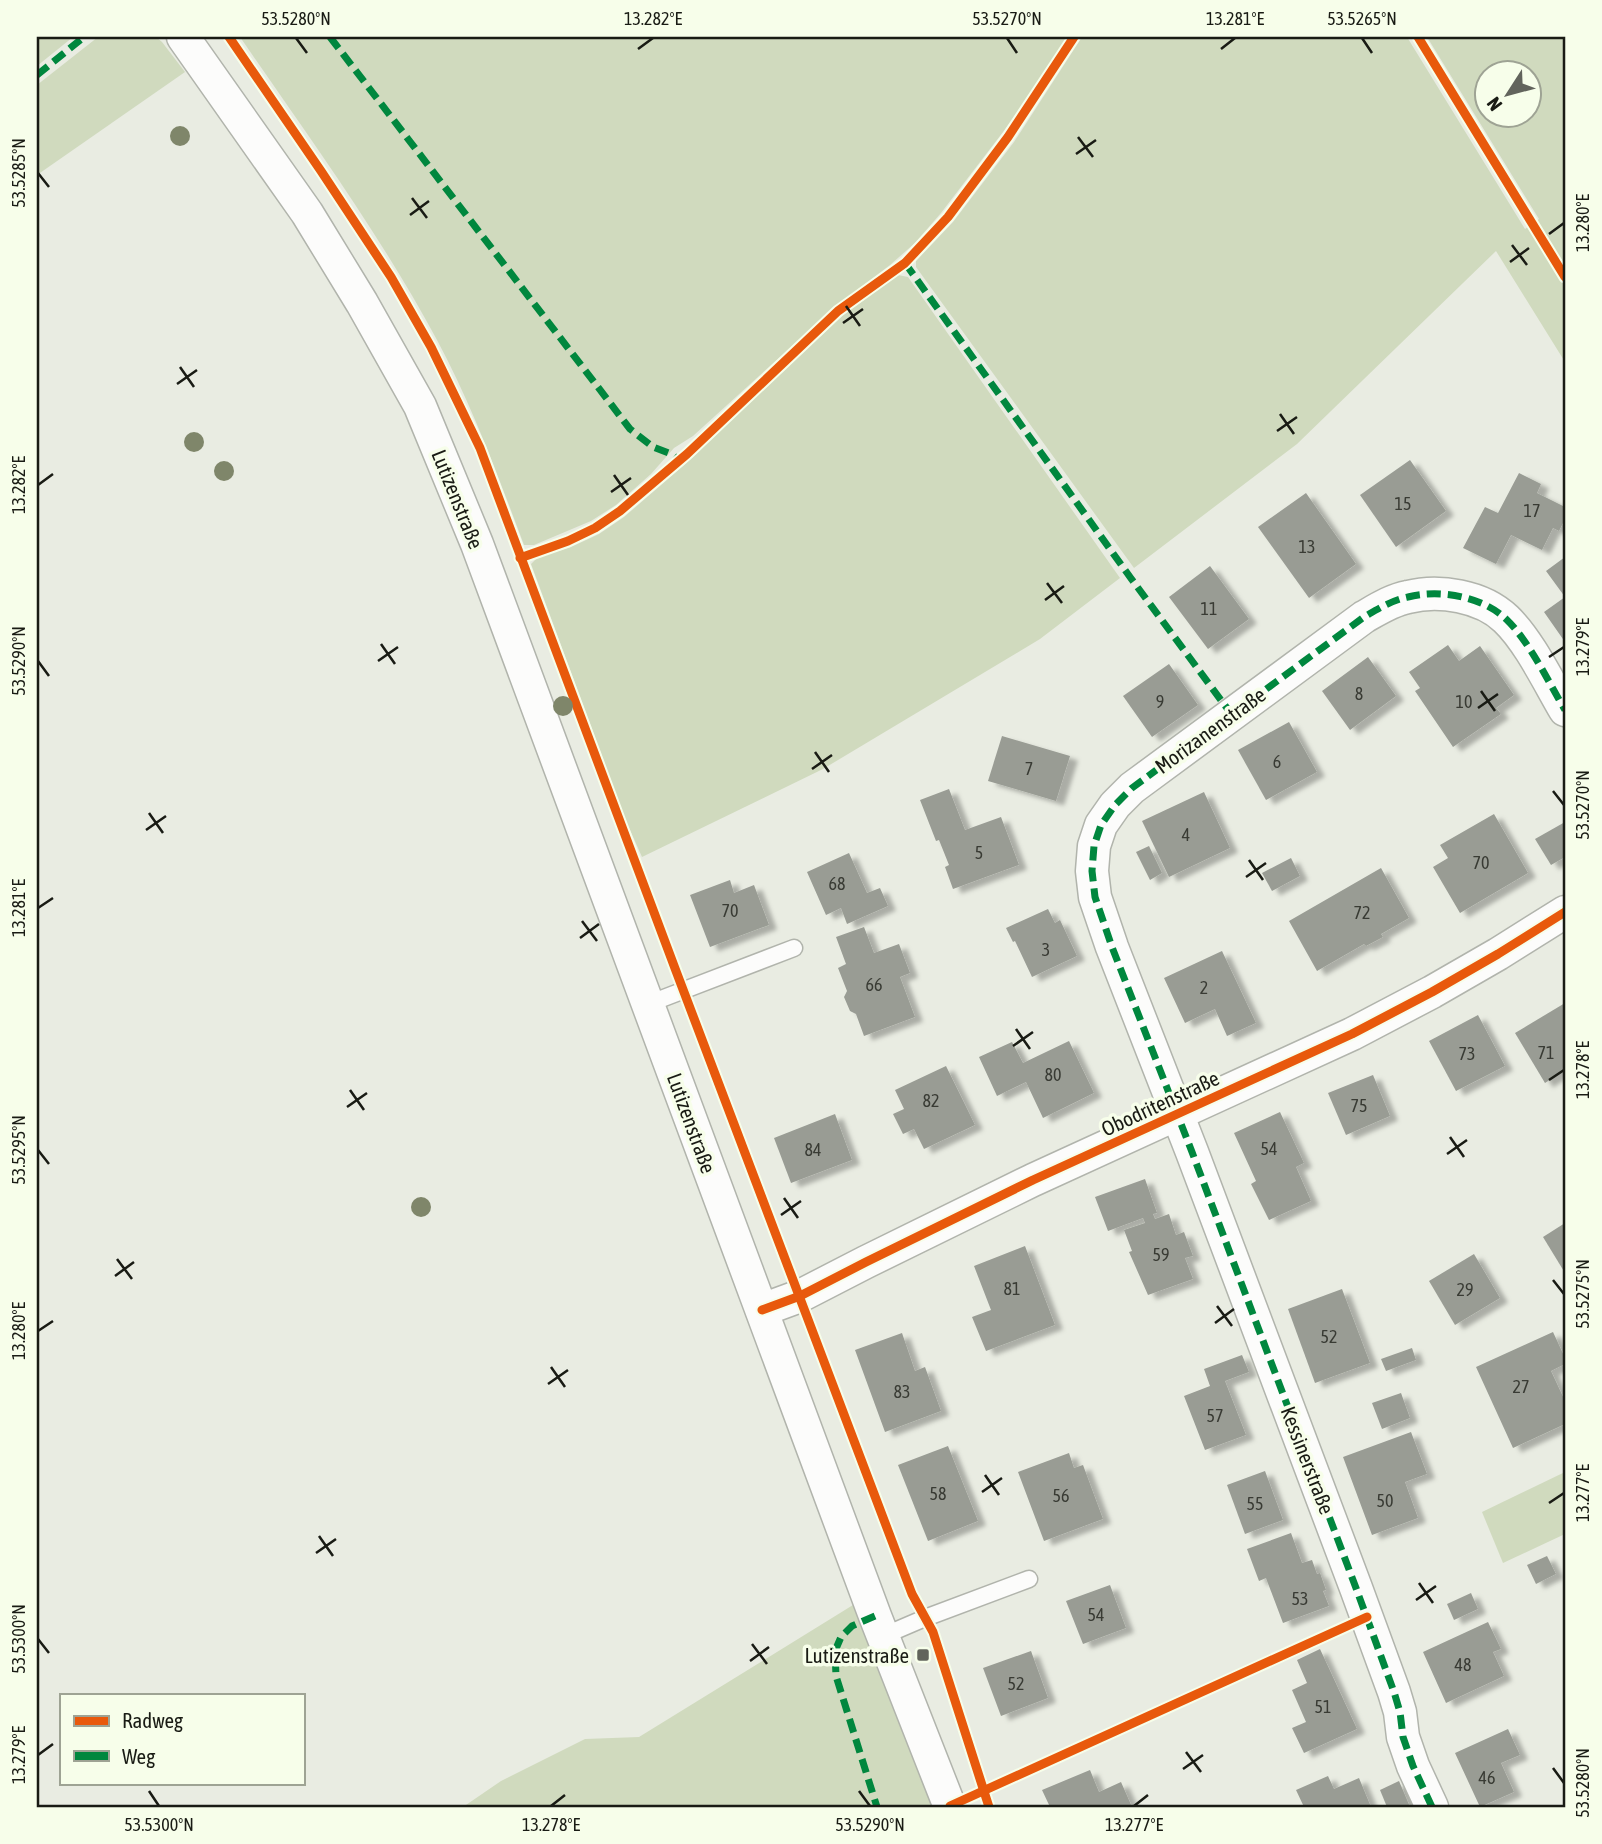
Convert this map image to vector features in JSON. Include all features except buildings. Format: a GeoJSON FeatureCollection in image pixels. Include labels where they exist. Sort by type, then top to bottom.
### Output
{"type":"FeatureCollection","features":[{"type":"Feature","properties":{"kind":"street","name":"Lutizenstraße"},"geometry":{"type":"LineString","coordinates":[[183,37],[307,212],[420,406],[477,544],[883,1636],[950,1807]]}},
{"type":"Feature","properties":{"kind":"street","name":"Morizanenstraße"},"geometry":{"type":"LineString","coordinates":[[1178,1115],[1095,897],[1091,871],[1094,846],[1101,825],[1115,805],[1132,788],[1364,617],[1389,603],[1409,596],[1433,593],[1460,597],[1482,603],[1504,617],[1519,634],[1565,710]]}},
{"type":"Feature","properties":{"kind":"street","name":"Obodritenstraße"},"geometry":{"type":"LineString","coordinates":[[762,1310],[800,1296],[1021,1186],[1352,1034],[1443,986],[1565,912]]}},
{"type":"Feature","properties":{"kind":"street","name":"Kessinerstraße"},"geometry":{"type":"LineString","coordinates":[[1178,1115],[1356,1588],[1394,1692],[1403,1737],[1413,1766],[1432,1807]]}},
{"type":"Feature","properties":{"kind":"lane"},"geometry":{"type":"LineString","coordinates":[[648,1004],[794,948]]}},
{"type":"Feature","properties":{"kind":"lane"},"geometry":{"type":"LineString","coordinates":[[883,1636],[1028,1579]]}},
{"type":"Feature","properties":{"kind":"green space"},"geometry":{"type":"Polygon","coordinates":[[[37,37],[73,37],[37,66],[37,37]]]}},
{"type":"Feature","properties":{"kind":"green space"},"geometry":{"type":"Polygon","coordinates":[[[98,37],[156,37],[185,72],[37,175],[37,85],[98,37]]]}},
{"type":"Feature","properties":{"kind":"green space"},"geometry":{"type":"Polygon","coordinates":[[[240,37],[1070,37],[1003,132],[915,243],[836,306],[693,436],[674,448],[651,474],[616,505],[591,521],[534,545],[524,545],[473,415],[437,340],[368,224],[240,37]]]}},
{"type":"Feature","properties":{"kind":"green space"},"geometry":{"type":"Polygon","coordinates":[[[1082,37],[1407,37],[1525,229],[1539,219],[1484,130],[1542,130],[1542,60],[1472,60],[1472,110],[1427,37],[1565,37],[1565,362],[1496,251],[1297,444],[1134,568],[916,267],[916,261],[953,222],[1014,142],[1082,37]]]}},
{"type":"Feature","properties":{"kind":"green space"},"geometry":{"type":"Polygon","coordinates":[[[898,275],[908,277],[1120,578],[1040,639],[823,769],[642,857],[626,821],[531,564],[538,557],[571,547],[599,534],[624,517],[683,466],[842,316],[898,275]]]}},
{"type":"Feature","properties":{"kind":"green space"},"geometry":{"type":"Polygon","coordinates":[[[1565,1472],[1565,1534],[1503,1563],[1482,1512],[1565,1472]]]}},
{"type":"Feature","properties":{"kind":"green space"},"geometry":{"type":"Polygon","coordinates":[[[853,1605],[936,1807],[463,1807],[501,1781],[585,1739],[639,1737],[853,1605]]]}},
{"type":"Feature","properties":{"kind":"marked path"},"geometry":{"type":"LineString","coordinates":[[37,75],[84,37]]}},
{"type":"Feature","properties":{"kind":"marked path"},"geometry":{"type":"LineString","coordinates":[[330,37],[630,429],[653,447],[679,460]]}},
{"type":"Feature","properties":{"kind":"marked path"},"geometry":{"type":"LineString","coordinates":[[905,263],[1232,715]]}},
{"type":"Feature","properties":{"kind":"marked path"},"geometry":{"type":"LineString","coordinates":[[1432,1807],[1413,1766],[1403,1737],[1394,1692],[1356,1588],[1112,947],[1095,897],[1092,871],[1094,846],[1101,825],[1115,805],[1132,788],[1364,617],[1402,598],[1446,594],[1473,600],[1496,611],[1523,638],[1565,710]]}},
{"type":"Feature","properties":{"kind":"marked path"},"geometry":{"type":"LineString","coordinates":[[875,1616],[852,1626],[841,1637],[835,1651],[836,1676],[877,1807]]}},
{"type":"Feature","properties":{"kind":"cycle path"},"geometry":{"type":"LineString","coordinates":[[229,37],[391,277],[431,347],[480,448],[912,1594],[933,1632],[989,1807]]}},
{"type":"Feature","properties":{"kind":"cycle path"},"geometry":{"type":"LineString","coordinates":[[520,558],[568,541],[595,528],[620,511],[687,454],[838,311],[905,263],[948,217],[1008,137],[1074,37]]}},
{"type":"Feature","properties":{"kind":"cycle path"},"geometry":{"type":"LineString","coordinates":[[1418,37],[1565,277]]}},
{"type":"Feature","properties":{"kind":"cycle path"},"geometry":{"type":"LineString","coordinates":[[762,1310],[800,1296],[1033,1180],[1352,1034],[1432,992],[1565,912]]}},
{"type":"Feature","properties":{"kind":"cycle path"},"geometry":{"type":"LineString","coordinates":[[950,1806],[1367,1617]]}},
{"type":"Feature","properties":{"kind":"place","name":"Lutizenstraße"},"geometry":{"type":"Point","coordinates":[923,1655]}}]}
